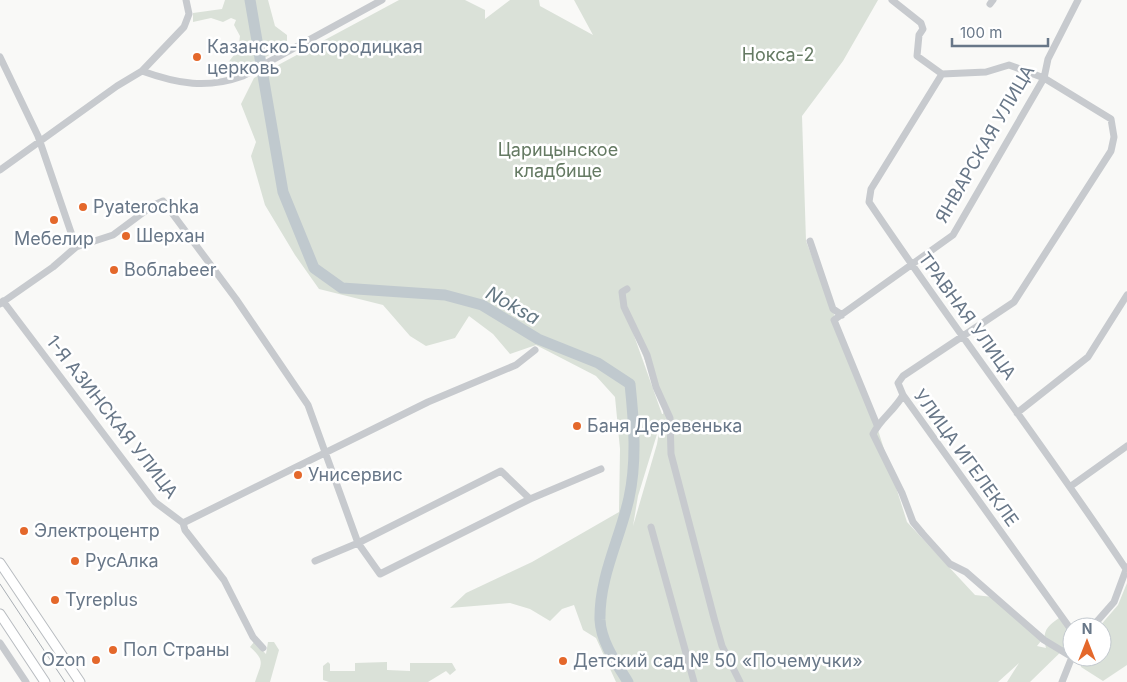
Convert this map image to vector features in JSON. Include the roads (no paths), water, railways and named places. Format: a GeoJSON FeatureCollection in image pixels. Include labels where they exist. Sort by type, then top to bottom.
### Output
{"type":"FeatureCollection","features":[{"type":"Feature","properties":{"kind":"main road"},"geometry":{"type":"LineString","coordinates":[[0,563],[80,682]]}},
{"type":"Feature","properties":{"kind":"main road"},"geometry":{"type":"LineString","coordinates":[[0,614],[45,682]]}},
{"type":"Feature","properties":{"kind":"street"},"geometry":{"type":"LineString","coordinates":[[0,170],[142,71],[184,27],[189,14],[186,0]]}},
{"type":"Feature","properties":{"kind":"street"},"geometry":{"type":"LineString","coordinates":[[142,71],[166,80],[196,84],[222,84],[243,76],[272,61],[382,0]]}},
{"type":"Feature","properties":{"kind":"street"},"geometry":{"type":"LineString","coordinates":[[892,0],[922,23],[923,29],[919,36],[917,56],[942,74],[986,72],[1009,64],[1044,78]]}},
{"type":"Feature","properties":{"kind":"street","name":"ЯНВАРСКАЯ УЛИЦА"},"geometry":{"type":"LineString","coordinates":[[878,425],[834,320],[912,266],[953,234],[1044,78],[1048,60],[1078,0]]}},
{"type":"Feature","properties":{"kind":"street"},"geometry":{"type":"LineString","coordinates":[[0,58],[40,141],[76,248]]}},
{"type":"Feature","properties":{"kind":"street","name":"ТРАВНАЯ УЛИЦА"},"geometry":{"type":"LineString","coordinates":[[942,74],[871,189],[869,202],[912,266],[1071,486],[1126,568]]}},
{"type":"Feature","properties":{"kind":"street","name":"УЛИЦА ИГЕЛЕКЛЕ"},"geometry":{"type":"LineString","coordinates":[[1044,78],[1111,119],[1114,137],[1111,151],[1014,302],[903,376],[898,383],[903,395],[1062,617]]}},
{"type":"Feature","properties":{"kind":"street"},"geometry":{"type":"LineString","coordinates":[[2,303],[53,267],[76,248],[113,235],[152,206],[164,201],[236,299],[308,405],[358,543],[380,574],[530,499],[601,469]]}},
{"type":"Feature","properties":{"kind":"street"},"geometry":{"type":"LineString","coordinates":[[810,241],[833,308],[842,315]]}},
{"type":"Feature","properties":{"kind":"street"},"geometry":{"type":"LineString","coordinates":[[627,289],[622,292],[624,307],[647,355],[656,386],[670,418],[671,454],[722,646],[740,682]]}},
{"type":"Feature","properties":{"kind":"street"},"geometry":{"type":"LineString","coordinates":[[1017,413],[1088,357],[1127,295]]}},
{"type":"Feature","properties":{"kind":"street","name":"1-Я АЗИНСКАЯ УЛИЦА"},"geometry":{"type":"LineString","coordinates":[[2,303],[155,502],[183,523],[185,530],[224,580],[253,637],[263,648]]}},
{"type":"Feature","properties":{"kind":"street"},"geometry":{"type":"LineString","coordinates":[[183,523],[428,402],[516,365],[535,350]]}},
{"type":"Feature","properties":{"kind":"street"},"geometry":{"type":"LineString","coordinates":[[903,395],[896,408],[878,425],[873,434],[902,493],[913,522],[950,564],[966,572],[1044,640],[1062,651]]}},
{"type":"Feature","properties":{"kind":"street"},"geometry":{"type":"LineString","coordinates":[[1071,486],[1127,446]]}},
{"type":"Feature","properties":{"kind":"street"},"geometry":{"type":"LineString","coordinates":[[315,561],[358,543],[501,471],[530,499]]}},
{"type":"Feature","properties":{"kind":"street"},"geometry":{"type":"LineString","coordinates":[[651,527],[694,682]]}},
{"type":"Feature","properties":{"kind":"street"},"geometry":{"type":"LineString","coordinates":[[1101,617],[1114,602],[1126,568]]}},
{"type":"Feature","properties":{"kind":"street"},"geometry":{"type":"LineString","coordinates":[[0,643],[26,682]]}},
{"type":"Feature","properties":{"kind":"street"},"geometry":{"type":"LineString","coordinates":[[1062,682],[1068,667]]}},
{"type":"Feature","properties":{"kind":"waterway","name":"Noksa"},"geometry":{"type":"LineString","coordinates":[[250,0],[283,192],[314,268],[342,288],[445,295],[482,305],[538,339],[598,363],[630,384],[634,441],[632,484],[606,573],[600,620],[606,645],[628,682]]}},
{"type":"Feature","properties":{"kind":"tram line"},"geometry":{"type":"LineString","coordinates":[[0,584],[65,682]]}},
{"type":"Feature","properties":{"kind":"place","name":"Казанско-Богородицкая церковь"},"geometry":{"type":"Point","coordinates":[197,57]}},
{"type":"Feature","properties":{"kind":"place","name":"Pyaterochka"},"geometry":{"type":"Point","coordinates":[83,207]}},
{"type":"Feature","properties":{"kind":"place","name":"Мебелир"},"geometry":{"type":"Point","coordinates":[54,220]}},
{"type":"Feature","properties":{"kind":"place","name":"Шерхан"},"geometry":{"type":"Point","coordinates":[126,236]}},
{"type":"Feature","properties":{"kind":"place","name":"Воблаbeer"},"geometry":{"type":"Point","coordinates":[114,270]}},
{"type":"Feature","properties":{"kind":"place","name":"Баня Деревенька"},"geometry":{"type":"Point","coordinates":[577,426]}},
{"type":"Feature","properties":{"kind":"place","name":"Унисервис"},"geometry":{"type":"Point","coordinates":[298,475]}},
{"type":"Feature","properties":{"kind":"place","name":"Электроцентр"},"geometry":{"type":"Point","coordinates":[24,531]}},
{"type":"Feature","properties":{"kind":"place","name":"РусАлка"},"geometry":{"type":"Point","coordinates":[75,561]}},
{"type":"Feature","properties":{"kind":"place","name":"Tyreplus"},"geometry":{"type":"Point","coordinates":[55,600]}},
{"type":"Feature","properties":{"kind":"place","name":"Пол Страны"},"geometry":{"type":"Point","coordinates":[113,650]}},
{"type":"Feature","properties":{"kind":"place","name":"Ozon"},"geometry":{"type":"Point","coordinates":[96,660]}},
{"type":"Feature","properties":{"kind":"place","name":"Детский сад № 50 «Почемучки»"},"geometry":{"type":"Point","coordinates":[563,661]}},
{"type":"Feature","properties":{"kind":"park label","name":"Нокса-2"},"geometry":{"type":"Point","coordinates":[778,55]}},
{"type":"Feature","properties":{"kind":"park label","name":"Царицынское кладбище"},"geometry":{"type":"Point","coordinates":[558,160]}}]}
